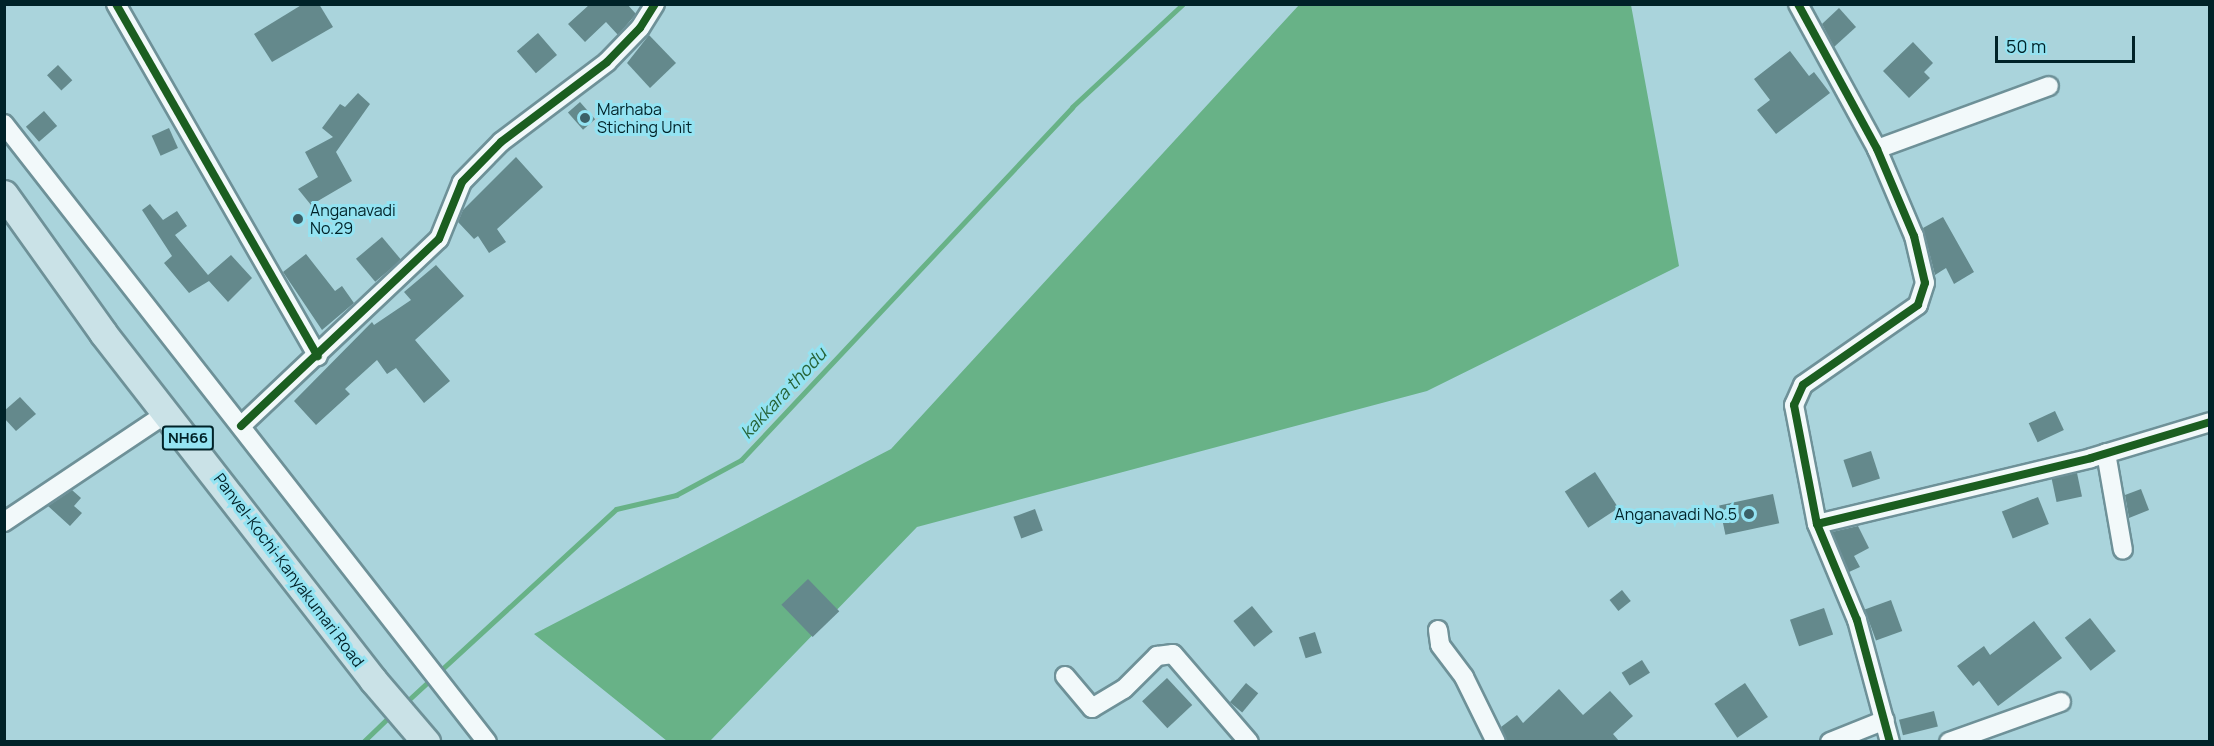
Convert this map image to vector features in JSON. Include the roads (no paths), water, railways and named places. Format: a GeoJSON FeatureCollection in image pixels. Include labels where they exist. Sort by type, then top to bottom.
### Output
{"type":"FeatureCollection","features":[{"type":"Feature","properties":{"kind":"highway","name":"Panvel-Kochi-Kanyakumari Road"},"geometry":{"type":"LineString","coordinates":[[4,194],[103,333],[373,680],[421,735]]}},
{"type":"Feature","properties":{"kind":"street"},"geometry":{"type":"LineString","coordinates":[[116,4],[318,356]]}},
{"type":"Feature","properties":{"kind":"street"},"geometry":{"type":"LineString","coordinates":[[241,426],[318,356],[439,239],[462,182],[501,142],[607,62],[640,28],[655,4]]}},
{"type":"Feature","properties":{"kind":"street"},"geometry":{"type":"LineString","coordinates":[[1798,4],[1877,149],[1914,236],[1925,283],[1923,296],[1918,305],[1796,393],[1794,405],[1817,524],[1857,620],[1890,741]]}},
{"type":"Feature","properties":{"kind":"street"},"geometry":{"type":"LineString","coordinates":[[1877,149],[2049,86]]}},
{"type":"Feature","properties":{"kind":"street"},"geometry":{"type":"LineString","coordinates":[[4,124],[487,741]]}},
{"type":"Feature","properties":{"kind":"street"},"geometry":{"type":"LineString","coordinates":[[4,522],[167,413]]}},
{"type":"Feature","properties":{"kind":"street"},"geometry":{"type":"LineString","coordinates":[[1817,524],[2106,453],[2210,422]]}},
{"type":"Feature","properties":{"kind":"street"},"geometry":{"type":"LineString","coordinates":[[2106,453],[2123,550]]}},
{"type":"Feature","properties":{"kind":"street"},"geometry":{"type":"LineString","coordinates":[[1438,630],[1440,645],[1464,678],[1496,741]]}},
{"type":"Feature","properties":{"kind":"street"},"geometry":{"type":"LineString","coordinates":[[1065,676],[1092,708],[1124,689],[1157,656],[1173,654],[1249,741]]}},
{"type":"Feature","properties":{"kind":"street"},"geometry":{"type":"LineString","coordinates":[[1949,741],[2061,702]]}},
{"type":"Feature","properties":{"kind":"street"},"geometry":{"type":"LineString","coordinates":[[1830,741],[1885,720]]}},
{"type":"Feature","properties":{"kind":"waterway","name":"kakkara thodu"},"geometry":{"type":"LineString","coordinates":[[404,704],[616,509],[676,495],[741,460],[1072,107],[1183,4]]}},
{"type":"Feature","properties":{"kind":"waterway","name":"kakkara thodu"},"geometry":{"type":"LineString","coordinates":[[363,742],[392,714]]}},
{"type":"Feature","properties":{"kind":"place","name":"Marhaba Stiching Unit"},"geometry":{"type":"Point","coordinates":[585,118]}},
{"type":"Feature","properties":{"kind":"place","name":"Anganavadi No.29"},"geometry":{"type":"Point","coordinates":[298,219]}},
{"type":"Feature","properties":{"kind":"place","name":"Anganavadi No.5"},"geometry":{"type":"Point","coordinates":[1749,514]}}]}
